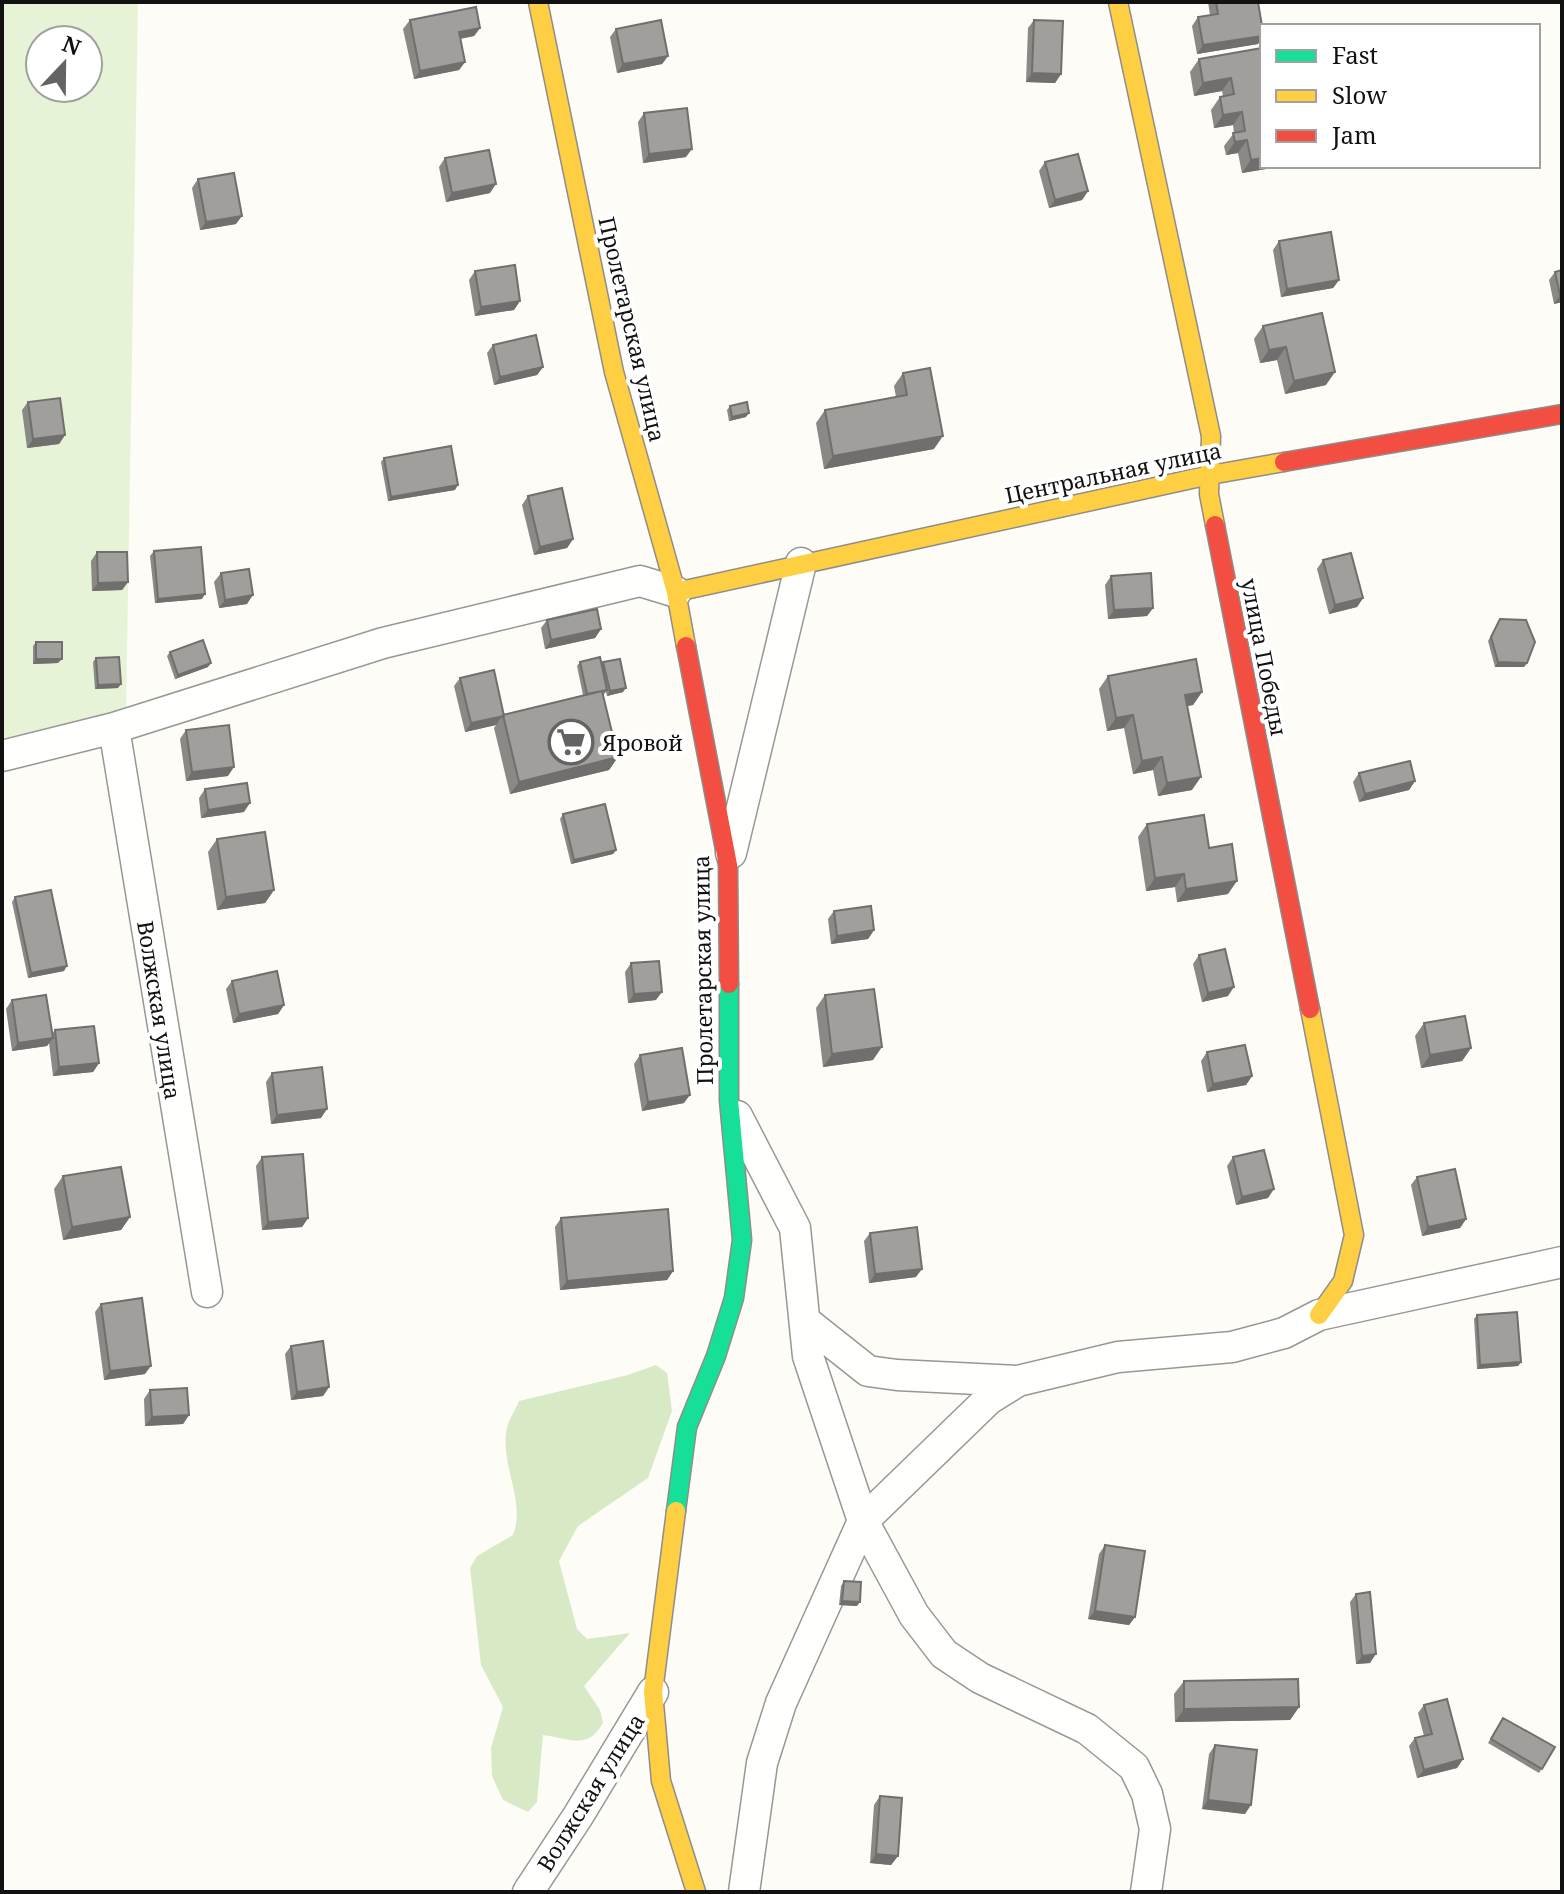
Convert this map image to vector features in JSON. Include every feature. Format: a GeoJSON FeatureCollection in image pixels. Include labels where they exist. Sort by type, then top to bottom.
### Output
{"type":"FeatureCollection","features":[{"type":"Feature","properties":{"kind":"street","name":"Пролетарская улица"},"geometry":{"type":"LineString","coordinates":[[538,2],[614,372],[676,592],[728,865],[729,1100],[742,1240],[734,1298],[716,1356],[687,1427],[653,1692],[661,1781],[696,1892]]}},
{"type":"Feature","properties":{"kind":"street","name":"улица Победы"},"geometry":{"type":"LineString","coordinates":[[1118,2],[1211,436],[1209,494],[1354,1235],[1343,1281],[1319,1315]]}},
{"type":"Feature","properties":{"kind":"street","name":"Центральная улица"},"geometry":{"type":"LineString","coordinates":[[676,592],[1210,475],[1562,414]]}},
{"type":"Feature","properties":{"kind":"street"},"geometry":{"type":"LineString","coordinates":[[728,865],[801,563]]}},
{"type":"Feature","properties":{"kind":"street"},"geometry":{"type":"LineString","coordinates":[[2,756],[114,728],[383,643],[640,581],[676,592]]}},
{"type":"Feature","properties":{"kind":"street","name":"Волжская улица"},"geometry":{"type":"LineString","coordinates":[[114,728],[207,1292]]}},
{"type":"Feature","properties":{"kind":"street"},"geometry":{"type":"LineString","coordinates":[[729,1100],[795,1228],[808,1356],[863,1521],[914,1615],[944,1654],[980,1678],[1087,1729],[1134,1767],[1147,1794],[1155,1829],[1146,1892]]}},
{"type":"Feature","properties":{"kind":"street"},"geometry":{"type":"LineString","coordinates":[[805,1321],[868,1371],[1018,1381],[1118,1357],[1232,1347],[1284,1333],[1319,1315],[1562,1262]]}},
{"type":"Feature","properties":{"kind":"street"},"geometry":{"type":"LineString","coordinates":[[744,1892],[762,1763],[781,1703],[863,1521],[989,1399],[1018,1381]]}},
{"type":"Feature","properties":{"kind":"street","name":"Волжская улица"},"geometry":{"type":"LineString","coordinates":[[528,1892],[653,1692]]}},
{"type":"Feature","properties":{"kind":"green space"},"geometry":{"type":"Polygon","coordinates":[[[2,2],[138,2],[126,711],[2,743],[2,2]]]}},
{"type":"Feature","properties":{"kind":"green space"},"geometry":{"type":"Polygon","coordinates":[[[656,1365],[667,1373],[672,1411],[648,1478],[578,1526],[559,1561],[577,1629],[587,1639],[630,1633],[584,1686],[600,1710],[603,1723],[597,1732],[577,1741],[543,1735],[537,1802],[528,1812],[503,1800],[492,1776],[491,1748],[503,1707],[481,1665],[470,1568],[477,1556],[513,1535],[517,1508],[506,1452],[508,1424],[519,1401],[628,1375],[656,1365]]]}},
{"type":"Feature","properties":{"kind":"building"},"geometry":{"type":"Polygon","coordinates":[[[1216,2],[1258,2],[1260,36],[1203,45],[1198,17],[1218,14],[1216,2]]]}},
{"type":"Feature","properties":{"kind":"building"},"geometry":{"type":"Polygon","coordinates":[[[476,7],[480,28],[459,32],[465,62],[420,71],[410,20],[476,7]]]}},
{"type":"Feature","properties":{"kind":"building"},"geometry":{"type":"Polygon","coordinates":[[[661,20],[668,56],[623,64],[616,29],[661,20]]]}},
{"type":"Feature","properties":{"kind":"building"},"geometry":{"type":"Polygon","coordinates":[[[1034,20],[1063,21],[1061,74],[1032,73],[1034,20]]]}},
{"type":"Feature","properties":{"kind":"building"},"geometry":{"type":"Polygon","coordinates":[[[1260,48],[1260,158],[1251,160],[1247,140],[1235,142],[1233,133],[1245,131],[1242,112],[1223,115],[1220,97],[1234,94],[1231,78],[1203,83],[1199,59],[1260,48]]]}},
{"type":"Feature","properties":{"kind":"building"},"geometry":{"type":"Polygon","coordinates":[[[687,108],[692,149],[649,154],[644,113],[687,108]]]}},
{"type":"Feature","properties":{"kind":"building"},"geometry":{"type":"Polygon","coordinates":[[[489,150],[496,184],[452,193],[445,158],[489,150]]]}},
{"type":"Feature","properties":{"kind":"building"},"geometry":{"type":"Polygon","coordinates":[[[1078,154],[1088,191],[1055,200],[1045,162],[1078,154]]]}},
{"type":"Feature","properties":{"kind":"building"},"geometry":{"type":"Polygon","coordinates":[[[234,173],[242,216],[206,222],[198,179],[234,173]]]}},
{"type":"Feature","properties":{"kind":"building"},"geometry":{"type":"Polygon","coordinates":[[[1331,232],[1339,280],[1287,289],[1279,241],[1331,232]]]}},
{"type":"Feature","properties":{"kind":"building"},"geometry":{"type":"Polygon","coordinates":[[[515,265],[520,301],[481,307],[475,271],[515,265]]]}},
{"type":"Feature","properties":{"kind":"building"},"geometry":{"type":"Polygon","coordinates":[[[1562,270],[1562,295],[1560,295],[1555,272],[1562,270]]]}},
{"type":"Feature","properties":{"kind":"building"},"geometry":{"type":"Polygon","coordinates":[[[1322,313],[1335,372],[1294,381],[1286,347],[1269,350],[1263,326],[1322,313]]]}},
{"type":"Feature","properties":{"kind":"building"},"geometry":{"type":"Polygon","coordinates":[[[536,335],[543,367],[500,377],[493,345],[536,335]]]}},
{"type":"Feature","properties":{"kind":"building"},"geometry":{"type":"Polygon","coordinates":[[[930,368],[943,436],[833,456],[825,410],[907,395],[903,373],[930,368]]]}},
{"type":"Feature","properties":{"kind":"building"},"geometry":{"type":"Polygon","coordinates":[[[60,398],[65,435],[33,439],[28,402],[60,398]]]}},
{"type":"Feature","properties":{"kind":"building"},"geometry":{"type":"Polygon","coordinates":[[[747,402],[749,413],[732,417],[730,406],[747,402]]]}},
{"type":"Feature","properties":{"kind":"building"},"geometry":{"type":"Polygon","coordinates":[[[451,446],[458,485],[391,497],[384,458],[451,446]]]}},
{"type":"Feature","properties":{"kind":"building"},"geometry":{"type":"Polygon","coordinates":[[[562,488],[573,539],[540,547],[528,496],[562,488]]]}},
{"type":"Feature","properties":{"kind":"building"},"geometry":{"type":"Polygon","coordinates":[[[201,547],[205,594],[158,599],[154,551],[201,547]]]}},
{"type":"Feature","properties":{"kind":"building"},"geometry":{"type":"Polygon","coordinates":[[[97,552],[127,552],[128,582],[98,583],[97,552]]]}},
{"type":"Feature","properties":{"kind":"building"},"geometry":{"type":"Polygon","coordinates":[[[1351,553],[1363,598],[1335,605],[1323,560],[1351,553]]]}},
{"type":"Feature","properties":{"kind":"building"},"geometry":{"type":"Polygon","coordinates":[[[249,569],[253,595],[225,600],[221,573],[249,569]]]}},
{"type":"Feature","properties":{"kind":"building"},"geometry":{"type":"Polygon","coordinates":[[[1151,573],[1153,608],[1114,610],[1111,576],[1151,573]]]}},
{"type":"Feature","properties":{"kind":"building"},"geometry":{"type":"Polygon","coordinates":[[[597,609],[601,629],[551,640],[547,620],[597,609]]]}},
{"type":"Feature","properties":{"kind":"building"},"geometry":{"type":"Polygon","coordinates":[[[1500,619],[1526,620],[1535,642],[1527,663],[1498,662],[1491,637],[1500,619]]]}},
{"type":"Feature","properties":{"kind":"building"},"geometry":{"type":"Polygon","coordinates":[[[203,640],[211,663],[178,675],[170,652],[203,640]]]}},
{"type":"Feature","properties":{"kind":"building"},"geometry":{"type":"Polygon","coordinates":[[[36,642],[62,642],[62,659],[36,659],[36,642]]]}},
{"type":"Feature","properties":{"kind":"building"},"geometry":{"type":"Polygon","coordinates":[[[119,657],[121,684],[98,685],[96,658],[119,657]]]}},
{"type":"Feature","properties":{"kind":"building"},"geometry":{"type":"Polygon","coordinates":[[[600,657],[607,690],[587,694],[580,662],[600,657]]]}},
{"type":"Feature","properties":{"kind":"building"},"geometry":{"type":"Polygon","coordinates":[[[620,659],[626,688],[610,691],[603,662],[620,659]]]}},
{"type":"Feature","properties":{"kind":"building"},"geometry":{"type":"Polygon","coordinates":[[[1196,659],[1202,692],[1185,695],[1201,777],[1167,783],[1162,757],[1142,761],[1133,715],[1116,718],[1108,676],[1196,659]]]}},
{"type":"Feature","properties":{"kind":"building"},"geometry":{"type":"Polygon","coordinates":[[[494,670],[504,716],[471,723],[460,678],[494,670]]]}},
{"type":"Feature","properties":{"kind":"building"},"geometry":{"type":"Polygon","coordinates":[[[602,691],[618,757],[519,782],[503,715],[602,691]]]}},
{"type":"Feature","properties":{"kind":"building"},"geometry":{"type":"Polygon","coordinates":[[[229,725],[234,767],[192,772],[186,730],[229,725]]]}},
{"type":"Feature","properties":{"kind":"building"},"geometry":{"type":"Polygon","coordinates":[[[1410,761],[1415,781],[1365,794],[1359,773],[1410,761]]]}},
{"type":"Feature","properties":{"kind":"building"},"geometry":{"type":"Polygon","coordinates":[[[247,783],[250,803],[208,810],[205,789],[247,783]]]}},
{"type":"Feature","properties":{"kind":"building"},"geometry":{"type":"Polygon","coordinates":[[[605,804],[616,850],[574,860],[563,814],[605,804]]]}},
{"type":"Feature","properties":{"kind":"building"},"geometry":{"type":"Polygon","coordinates":[[[1204,815],[1209,848],[1232,844],[1237,881],[1186,889],[1184,874],[1155,878],[1147,824],[1204,815]]]}},
{"type":"Feature","properties":{"kind":"building"},"geometry":{"type":"Polygon","coordinates":[[[265,832],[274,890],[226,897],[217,839],[265,832]]]}},
{"type":"Feature","properties":{"kind":"building"},"geometry":{"type":"Polygon","coordinates":[[[51,890],[67,966],[31,973],[15,897],[51,890]]]}},
{"type":"Feature","properties":{"kind":"building"},"geometry":{"type":"Polygon","coordinates":[[[871,906],[874,930],[837,936],[834,911],[871,906]]]}},
{"type":"Feature","properties":{"kind":"building"},"geometry":{"type":"Polygon","coordinates":[[[1225,949],[1234,987],[1208,993],[1199,955],[1225,949]]]}},
{"type":"Feature","properties":{"kind":"building"},"geometry":{"type":"Polygon","coordinates":[[[659,961],[662,992],[634,994],[631,963],[659,961]]]}},
{"type":"Feature","properties":{"kind":"building"},"geometry":{"type":"Polygon","coordinates":[[[277,971],[284,1005],[239,1014],[232,981],[277,971]]]}},
{"type":"Feature","properties":{"kind":"building"},"geometry":{"type":"Polygon","coordinates":[[[874,989],[882,1047],[832,1054],[825,995],[874,989]]]}},
{"type":"Feature","properties":{"kind":"building"},"geometry":{"type":"Polygon","coordinates":[[[46,995],[53,1038],[18,1043],[12,1000],[46,995]]]}},
{"type":"Feature","properties":{"kind":"building"},"geometry":{"type":"Polygon","coordinates":[[[1465,1016],[1471,1048],[1430,1055],[1424,1023],[1465,1016]]]}},
{"type":"Feature","properties":{"kind":"building"},"geometry":{"type":"Polygon","coordinates":[[[94,1026],[99,1063],[59,1067],[55,1030],[94,1026]]]}},
{"type":"Feature","properties":{"kind":"building"},"geometry":{"type":"Polygon","coordinates":[[[1245,1045],[1252,1076],[1213,1084],[1207,1052],[1245,1045]]]}},
{"type":"Feature","properties":{"kind":"building"},"geometry":{"type":"Polygon","coordinates":[[[682,1048],[690,1095],[648,1102],[640,1055],[682,1048]]]}},
{"type":"Feature","properties":{"kind":"building"},"geometry":{"type":"Polygon","coordinates":[[[322,1067],[327,1109],[277,1115],[272,1073],[322,1067]]]}},
{"type":"Feature","properties":{"kind":"building"},"geometry":{"type":"Polygon","coordinates":[[[1264,1150],[1274,1189],[1242,1197],[1233,1157],[1264,1150]]]}},
{"type":"Feature","properties":{"kind":"building"},"geometry":{"type":"Polygon","coordinates":[[[303,1154],[308,1218],[268,1222],[262,1157],[303,1154]]]}},
{"type":"Feature","properties":{"kind":"building"},"geometry":{"type":"Polygon","coordinates":[[[121,1167],[130,1217],[72,1227],[63,1176],[121,1167]]]}},
{"type":"Feature","properties":{"kind":"building"},"geometry":{"type":"Polygon","coordinates":[[[1455,1169],[1466,1219],[1428,1227],[1417,1177],[1455,1169]]]}},
{"type":"Feature","properties":{"kind":"building"},"geometry":{"type":"Polygon","coordinates":[[[668,1209],[673,1271],[567,1281],[561,1218],[668,1209]]]}},
{"type":"Feature","properties":{"kind":"building"},"geometry":{"type":"Polygon","coordinates":[[[917,1227],[922,1269],[875,1274],[870,1233],[917,1227]]]}},
{"type":"Feature","properties":{"kind":"building"},"geometry":{"type":"Polygon","coordinates":[[[142,1298],[151,1366],[110,1371],[101,1304],[142,1298]]]}},
{"type":"Feature","properties":{"kind":"building"},"geometry":{"type":"Polygon","coordinates":[[[1517,1312],[1521,1362],[1480,1365],[1477,1315],[1517,1312]]]}},
{"type":"Feature","properties":{"kind":"building"},"geometry":{"type":"Polygon","coordinates":[[[323,1341],[329,1387],[297,1392],[291,1346],[323,1341]]]}},
{"type":"Feature","properties":{"kind":"building"},"geometry":{"type":"Polygon","coordinates":[[[187,1388],[189,1415],[152,1417],[150,1390],[187,1388]]]}},
{"type":"Feature","properties":{"kind":"building"},"geometry":{"type":"Polygon","coordinates":[[[1105,1545],[1145,1551],[1135,1617],[1095,1611],[1105,1545]]]}},
{"type":"Feature","properties":{"kind":"building"},"geometry":{"type":"Polygon","coordinates":[[[844,1581],[861,1582],[860,1602],[842,1601],[844,1581]]]}},
{"type":"Feature","properties":{"kind":"building"},"geometry":{"type":"Polygon","coordinates":[[[1370,1592],[1376,1654],[1362,1656],[1356,1594],[1370,1592]]]}},
{"type":"Feature","properties":{"kind":"building"},"geometry":{"type":"Polygon","coordinates":[[[1298,1679],[1299,1707],[1184,1709],[1184,1681],[1298,1679]]]}},
{"type":"Feature","properties":{"kind":"building"},"geometry":{"type":"Polygon","coordinates":[[[1447,1699],[1463,1759],[1424,1770],[1415,1738],[1432,1734],[1424,1705],[1447,1699]]]}},
{"type":"Feature","properties":{"kind":"building"},"geometry":{"type":"Polygon","coordinates":[[[1503,1718],[1555,1747],[1542,1769],[1491,1739],[1503,1718]]]}},
{"type":"Feature","properties":{"kind":"building"},"geometry":{"type":"Polygon","coordinates":[[[1215,1745],[1257,1750],[1251,1805],[1208,1800],[1215,1745]]]}},
{"type":"Feature","properties":{"kind":"building"},"geometry":{"type":"Polygon","coordinates":[[[880,1796],[902,1798],[898,1856],[876,1854],[880,1796]]]}},
{"type":"Feature","properties":{"kind":"traffic: fast"},"geometry":{"type":"LineString","coordinates":[[676,1511],[687,1427],[716,1356],[734,1298],[742,1240],[729,1100],[729,984]]}},
{"type":"Feature","properties":{"kind":"traffic: slow"},"geometry":{"type":"LineString","coordinates":[[538,2],[614,372],[676,592],[686,646]]}},
{"type":"Feature","properties":{"kind":"traffic: slow"},"geometry":{"type":"LineString","coordinates":[[1118,2],[1211,436],[1209,494],[1215,525]]}},
{"type":"Feature","properties":{"kind":"traffic: slow"},"geometry":{"type":"LineString","coordinates":[[676,592],[1210,475],[1284,462]]}},
{"type":"Feature","properties":{"kind":"traffic: slow"},"geometry":{"type":"LineString","coordinates":[[1310,1009],[1354,1235],[1343,1281],[1319,1315]]}},
{"type":"Feature","properties":{"kind":"traffic: slow"},"geometry":{"type":"LineString","coordinates":[[676,1511],[653,1692],[661,1781],[696,1892]]}},
{"type":"Feature","properties":{"kind":"traffic: jam"},"geometry":{"type":"LineString","coordinates":[[1284,462],[1562,414]]}},
{"type":"Feature","properties":{"kind":"traffic: jam"},"geometry":{"type":"LineString","coordinates":[[1215,525],[1310,1009]]}},
{"type":"Feature","properties":{"kind":"traffic: jam"},"geometry":{"type":"LineString","coordinates":[[686,646],[728,865],[729,984]]}},
{"type":"Feature","properties":{"kind":"place","name":"Яровой"},"geometry":{"type":"Point","coordinates":[571,742]}}]}
